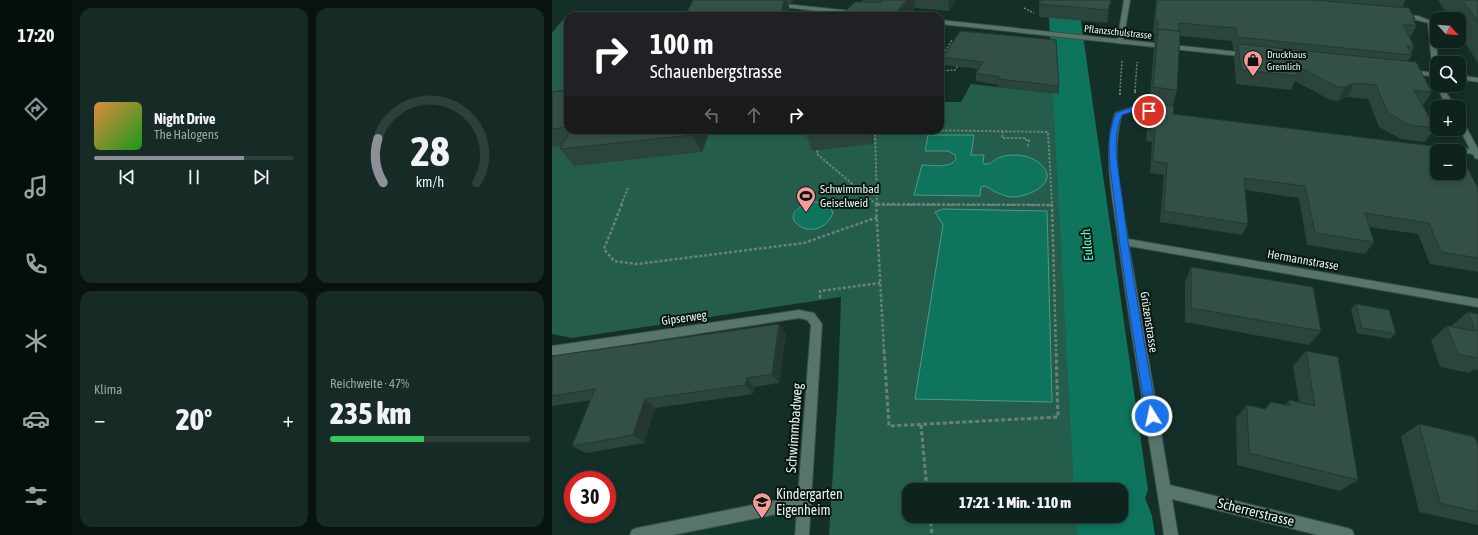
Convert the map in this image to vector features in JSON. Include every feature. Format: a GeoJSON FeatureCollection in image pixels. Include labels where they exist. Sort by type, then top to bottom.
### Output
{"type":"FeatureCollection","features":[{"type":"Feature","properties":{"kind":"street"},"geometry":{"type":"LineString","coordinates":[[1120,42],[1127,0]]}},
{"type":"Feature","properties":{"kind":"street"},"geometry":{"type":"LineString","coordinates":[[772,4],[844,12]]}},
{"type":"Feature","properties":{"kind":"street"},"geometry":{"type":"LineString","coordinates":[[1394,16],[1418,18],[1431,22],[1434,56]]}},
{"type":"Feature","properties":{"kind":"street","name":"Pflanzschulstrasse"},"geometry":{"type":"LineString","coordinates":[[944,22],[1252,56]]}},
{"type":"Feature","properties":{"kind":"street"},"geometry":{"type":"LineString","coordinates":[[1402,72],[1430,76]]}},
{"type":"Feature","properties":{"kind":"street"},"geometry":{"type":"LineString","coordinates":[[1466,78],[1478,80]]}},
{"type":"Feature","properties":{"kind":"street"},"geometry":{"type":"LineString","coordinates":[[1133,109],[1172,114]]}},
{"type":"Feature","properties":{"kind":"street","name":"Grüzenstrasse"},"geometry":{"type":"LineString","coordinates":[[1133,109],[1119,113],[1114,125],[1113,152],[1138,343],[1171,535]]}},
{"type":"Feature","properties":{"kind":"street"},"geometry":{"type":"LineString","coordinates":[[1466,134],[1477,154]]}},
{"type":"Feature","properties":{"kind":"street"},"geometry":{"type":"LineString","coordinates":[[1466,152],[1477,154]]}},
{"type":"Feature","properties":{"kind":"street","name":"Hermannstrasse"},"geometry":{"type":"LineString","coordinates":[[1124,242],[1478,303]]}},
{"type":"Feature","properties":{"kind":"street","name":"Gipserweg"},"geometry":{"type":"LineString","coordinates":[[552,351],[800,314],[813,320]]}},
{"type":"Feature","properties":{"kind":"street","name":"Schwimmbadweg"},"geometry":{"type":"LineString","coordinates":[[802,535],[813,320]]}},
{"type":"Feature","properties":{"kind":"street","name":"Scherrerstrasse"},"geometry":{"type":"LineString","coordinates":[[1164,490],[1347,535]]}},
{"type":"Feature","properties":{"kind":"street"},"geometry":{"type":"LineString","coordinates":[[637,535],[804,502]]}},
{"type":"Feature","properties":{"kind":"path"},"geometry":{"type":"LineString","coordinates":[[1119,93],[1123,50],[1120,42]]}},
{"type":"Feature","properties":{"kind":"path"},"geometry":{"type":"LineString","coordinates":[[1133,109],[1137,58]]}},
{"type":"Feature","properties":{"kind":"path"},"geometry":{"type":"LineString","coordinates":[[944,71],[955,70],[959,64]]}},
{"type":"Feature","properties":{"kind":"path"},"geometry":{"type":"LineString","coordinates":[[875,134],[880,283],[889,426],[1058,417],[1052,205],[1048,132],[944,130]]}},
{"type":"Feature","properties":{"kind":"path"},"geometry":{"type":"LineString","coordinates":[[1003,131],[1002,138],[1026,138],[1026,140],[1029,140],[1028,147]]}},
{"type":"Feature","properties":{"kind":"path"},"geometry":{"type":"LineString","coordinates":[[817,150],[817,154],[877,205],[1052,205]]}},
{"type":"Feature","properties":{"kind":"path"},"geometry":{"type":"LineString","coordinates":[[628,188],[604,249],[614,261],[637,264],[804,243],[878,217]]}},
{"type":"Feature","properties":{"kind":"path"},"geometry":{"type":"LineString","coordinates":[[813,320],[820,300],[820,291],[880,283]]}},
{"type":"Feature","properties":{"kind":"path"},"geometry":{"type":"LineString","coordinates":[[921,425],[926,483]]}},
{"type":"Feature","properties":{"kind":"path"},"geometry":{"type":"LineString","coordinates":[[931,523],[932,535]]}},
{"type":"Feature","properties":{"kind":"shaded area","name":"Schwimmbad Geiselweid"},"geometry":{"type":"Polygon","coordinates":[[[564,18],[564,134],[944,134],[944,102],[961,102],[971,84],[1061,94],[1086,483],[902,483],[902,523],[1088,523],[1089,535],[829,535],[838,389],[841,297],[572,338],[552,334],[552,33],[564,18]]]}},
{"type":"Feature","properties":{"kind":"shaded area"},"geometry":{"type":"Polygon","coordinates":[[[928,135],[974,135],[971,155],[984,155],[984,164],[1008,155],[1025,156],[1035,160],[1045,170],[1047,176],[1045,182],[1040,188],[1033,192],[1017,197],[1010,197],[997,193],[985,186],[981,187],[980,196],[914,195],[922,165],[945,165],[950,164],[956,159],[955,155],[948,151],[925,151],[928,135]]]}},
{"type":"Feature","properties":{"kind":"shaded area"},"geometry":{"type":"Polygon","coordinates":[[[814,202],[821,202],[830,206],[833,213],[826,224],[817,229],[807,229],[799,226],[794,221],[794,214],[800,207],[814,202]]]}},
{"type":"Feature","properties":{"kind":"shaded area"},"geometry":{"type":"Polygon","coordinates":[[[943,209],[1047,211],[1052,402],[915,399],[943,225],[935,212],[943,209]]]}},
{"type":"Feature","properties":{"kind":"shaded area","name":"Kindergarten Eigenheim"},"geometry":{"type":"Polygon","coordinates":[[[804,502],[802,535],[637,535],[804,502]]]}},
{"type":"Feature","properties":{"kind":"building"},"geometry":{"type":"Polygon","coordinates":[[[693,0],[784,0],[782,12],[687,12],[693,0]]]}},
{"type":"Feature","properties":{"kind":"building"},"geometry":{"type":"Polygon","coordinates":[[[881,0],[907,0],[896,12],[844,12],[855,2],[881,2],[881,0]]]}},
{"type":"Feature","properties":{"kind":"building"},"geometry":{"type":"Polygon","coordinates":[[[1040,0],[1111,0],[1108,10],[1040,4],[1040,0]]]}},
{"type":"Feature","properties":{"kind":"building"},"geometry":{"type":"Polygon","coordinates":[[[1157,0],[1314,0],[1409,8],[1415,19],[1412,19],[1417,26],[1403,24],[1414,47],[1407,46],[1412,55],[1237,37],[1236,28],[1179,23],[1179,31],[1157,29],[1158,21],[1155,20],[1157,0]]]}},
{"type":"Feature","properties":{"kind":"building"},"geometry":{"type":"Polygon","coordinates":[[[1462,0],[1478,0],[1478,22],[1462,0]]]}},
{"type":"Feature","properties":{"kind":"building"},"geometry":{"type":"Polygon","coordinates":[[[1158,29],[1180,31],[1177,90],[1153,87],[1158,29]]]}},
{"type":"Feature","properties":{"kind":"building"},"geometry":{"type":"Polygon","coordinates":[[[960,31],[1056,40],[1059,86],[999,79],[1000,77],[976,73],[983,62],[944,57],[960,31]]]}},
{"type":"Feature","properties":{"kind":"building"},"geometry":{"type":"Polygon","coordinates":[[[1238,44],[1416,62],[1430,88],[1430,92],[1414,90],[1430,119],[1430,127],[1410,125],[1388,113],[1376,85],[1354,83],[1345,87],[1337,87],[1295,65],[1298,76],[1241,70],[1238,44]]]}},
{"type":"Feature","properties":{"kind":"building"},"geometry":{"type":"Polygon","coordinates":[[[564,90],[564,128],[552,129],[552,92],[564,90]]]}},
{"type":"Feature","properties":{"kind":"building"},"geometry":{"type":"Polygon","coordinates":[[[1151,103],[1174,106],[1173,114],[1430,146],[1430,180],[1466,180],[1466,165],[1478,188],[1478,258],[1441,252],[1429,223],[1365,213],[1374,242],[1315,233],[1305,186],[1244,178],[1248,224],[1164,211],[1167,163],[1153,161],[1155,130],[1148,129],[1151,103]]]}},
{"type":"Feature","properties":{"kind":"building"},"geometry":{"type":"Polygon","coordinates":[[[569,134],[692,134],[692,135],[560,149],[569,134]]]}},
{"type":"Feature","properties":{"kind":"building"},"geometry":{"type":"Polygon","coordinates":[[[1191,267],[1313,287],[1321,331],[1191,308],[1191,267]]]}},
{"type":"Feature","properties":{"kind":"building"},"geometry":{"type":"Polygon","coordinates":[[[1356,304],[1389,310],[1396,334],[1362,328],[1356,304]]]}},
{"type":"Feature","properties":{"kind":"building"},"geometry":{"type":"Polygon","coordinates":[[[1468,312],[1478,314],[1478,358],[1458,354],[1447,326],[1476,331],[1468,312]]]}},
{"type":"Feature","properties":{"kind":"building"},"geometry":{"type":"Polygon","coordinates":[[[779,324],[772,374],[747,378],[745,385],[645,399],[633,435],[572,446],[595,389],[552,396],[552,356],[779,324]]]}},
{"type":"Feature","properties":{"kind":"building"},"geometry":{"type":"Polygon","coordinates":[[[1306,351],[1338,357],[1358,480],[1249,453],[1247,405],[1265,409],[1271,402],[1290,406],[1289,400],[1315,406],[1306,351]]]}},
{"type":"Feature","properties":{"kind":"building"},"geometry":{"type":"Polygon","coordinates":[[[1419,424],[1475,437],[1478,445],[1478,512],[1440,503],[1419,424]]]}},
{"type":"Feature","properties":{"kind":"waterway","name":"Eulach"},"geometry":{"type":"LineString","coordinates":[[1063,0],[1110,483]]}},
{"type":"Feature","properties":{"kind":"waterway","name":"Eulach"},"geometry":{"type":"LineString","coordinates":[[1115,523],[1116,535]]}},
{"type":"Feature","properties":{"kind":"place","name":"Druckhaus Gremlich"},"geometry":{"type":"Point","coordinates":[1253,77]}},
{"type":"Feature","properties":{"kind":"place","name":"Schwimmbad Geiselweid"},"geometry":{"type":"Point","coordinates":[806,213]}},
{"type":"Feature","properties":{"kind":"place","name":"Kindergarten Eigenheim"},"geometry":{"type":"Point","coordinates":[762,519]}},
{"type":"Feature","properties":{"kind":"route"},"geometry":{"type":"LineString","coordinates":[[1149,111],[1133,109],[1119,113],[1114,125],[1113,152],[1138,343],[1152,416]]}}]}
